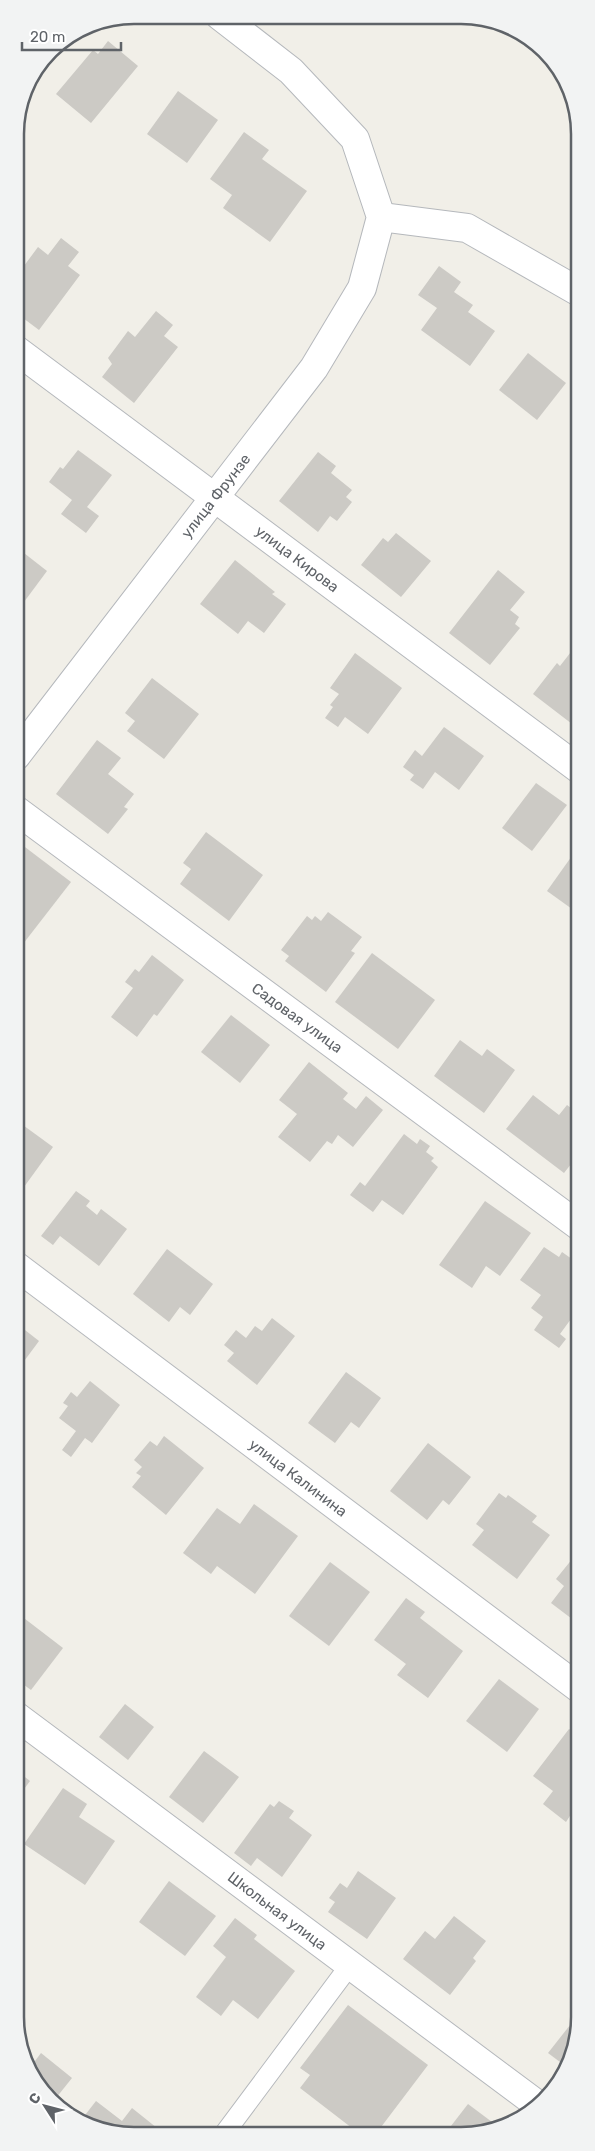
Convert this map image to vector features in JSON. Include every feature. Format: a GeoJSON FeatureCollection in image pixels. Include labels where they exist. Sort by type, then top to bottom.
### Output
{"type":"FeatureCollection","features":[{"type":"Feature","properties":{"kind":"street"},"geometry":{"type":"LineString","coordinates":[[230,24],[291,71],[355,139],[381,217],[467,228],[571,287]]}},
{"type":"Feature","properties":{"kind":"street","name":"улица Фрунзе"},"geometry":{"type":"LineString","coordinates":[[24,746],[314,368],[362,288],[381,217]]}},
{"type":"Feature","properties":{"kind":"street","name":"улица Кирова"},"geometry":{"type":"LineString","coordinates":[[24,356],[571,763]]}},
{"type":"Feature","properties":{"kind":"street","name":"Садовая улица"},"geometry":{"type":"LineString","coordinates":[[24,816],[571,1220]]}},
{"type":"Feature","properties":{"kind":"street","name":"улица Калинина"},"geometry":{"type":"LineString","coordinates":[[24,1272],[571,1682]]}},
{"type":"Feature","properties":{"kind":"street","name":"Школьная улица"},"geometry":{"type":"LineString","coordinates":[[24,1722],[533,2101]]}},
{"type":"Feature","properties":{"kind":"lane"},"geometry":{"type":"LineString","coordinates":[[229,2127],[350,1965]]}},
{"type":"Feature","properties":{"kind":"building"},"geometry":{"type":"Polygon","coordinates":[[[108,41],[138,66],[91,123],[56,94],[93,50],[98,54],[108,41]]]}},
{"type":"Feature","properties":{"kind":"building"},"geometry":{"type":"Polygon","coordinates":[[[178,91],[218,120],[187,163],[147,134],[178,91]]]}},
{"type":"Feature","properties":{"kind":"building"},"geometry":{"type":"Polygon","coordinates":[[[244,132],[269,150],[262,159],[307,191],[270,242],[223,208],[232,195],[210,179],[244,132]]]}},
{"type":"Feature","properties":{"kind":"building"},"geometry":{"type":"Polygon","coordinates":[[[61,238],[79,252],[68,266],[80,275],[39,330],[24,319],[24,266],[38,247],[48,255],[61,238]]]}},
{"type":"Feature","properties":{"kind":"building"},"geometry":{"type":"Polygon","coordinates":[[[439,266],[461,282],[454,292],[473,305],[468,312],[495,331],[470,366],[421,330],[437,308],[418,295],[439,266]]]}},
{"type":"Feature","properties":{"kind":"building"},"geometry":{"type":"Polygon","coordinates":[[[156,311],[173,325],[164,336],[178,347],[134,403],[102,377],[112,364],[108,358],[128,331],[135,337],[156,311]]]}},
{"type":"Feature","properties":{"kind":"building"},"geometry":{"type":"Polygon","coordinates":[[[528,353],[566,383],[537,420],[499,390],[528,353]]]}},
{"type":"Feature","properties":{"kind":"building"},"geometry":{"type":"Polygon","coordinates":[[[78,450],[112,475],[87,507],[99,516],[86,533],[61,514],[72,500],[49,482],[60,467],[63,469],[78,450]]]}},
{"type":"Feature","properties":{"kind":"building"},"geometry":{"type":"Polygon","coordinates":[[[318,452],[336,466],[331,473],[352,490],[346,497],[352,502],[337,521],[330,516],[318,532],[279,501],[318,452]]]}},
{"type":"Feature","properties":{"kind":"building"},"geometry":{"type":"Polygon","coordinates":[[[396,533],[431,561],[401,597],[361,565],[383,538],[388,542],[396,533]]]}},
{"type":"Feature","properties":{"kind":"building"},"geometry":{"type":"Polygon","coordinates":[[[24,553],[47,571],[24,602],[24,553]]]}},
{"type":"Feature","properties":{"kind":"building"},"geometry":{"type":"Polygon","coordinates":[[[235,560],[275,592],[272,594],[286,604],[264,633],[248,621],[238,634],[200,604],[235,560]]]}},
{"type":"Feature","properties":{"kind":"building"},"geometry":{"type":"Polygon","coordinates":[[[498,570],[525,592],[510,610],[519,617],[515,624],[520,628],[490,665],[449,633],[498,570]]]}},
{"type":"Feature","properties":{"kind":"building"},"geometry":{"type":"Polygon","coordinates":[[[571,652],[571,723],[533,694],[557,663],[560,666],[571,652]]]}},
{"type":"Feature","properties":{"kind":"building"},"geometry":{"type":"Polygon","coordinates":[[[355,653],[402,688],[368,734],[345,717],[338,727],[325,718],[333,707],[330,705],[339,694],[330,688],[355,653]]]}},
{"type":"Feature","properties":{"kind":"building"},"geometry":{"type":"Polygon","coordinates":[[[152,678],[199,714],[164,759],[127,731],[135,721],[125,713],[152,678]]]}},
{"type":"Feature","properties":{"kind":"building"},"geometry":{"type":"Polygon","coordinates":[[[444,727],[484,756],[459,790],[435,772],[423,789],[410,780],[414,775],[403,767],[415,750],[422,756],[444,727]]]}},
{"type":"Feature","properties":{"kind":"building"},"geometry":{"type":"Polygon","coordinates":[[[97,740],[121,758],[108,774],[134,794],[124,807],[128,809],[108,834],[56,794],[97,740]]]}},
{"type":"Feature","properties":{"kind":"building"},"geometry":{"type":"Polygon","coordinates":[[[536,783],[567,805],[532,851],[502,828],[536,783]]]}},
{"type":"Feature","properties":{"kind":"building"},"geometry":{"type":"Polygon","coordinates":[[[206,832],[263,875],[229,921],[180,884],[191,869],[183,863],[206,832]]]}},
{"type":"Feature","properties":{"kind":"building"},"geometry":{"type":"Polygon","coordinates":[[[24,846],[71,882],[24,943],[24,846]]]}},
{"type":"Feature","properties":{"kind":"building"},"geometry":{"type":"Polygon","coordinates":[[[571,857],[571,908],[547,891],[571,857]]]}},
{"type":"Feature","properties":{"kind":"building"},"geometry":{"type":"Polygon","coordinates":[[[328,912],[362,937],[351,951],[355,953],[326,992],[285,961],[289,956],[281,950],[307,916],[312,920],[315,916],[321,921],[328,912]]]}},
{"type":"Feature","properties":{"kind":"building"},"geometry":{"type":"Polygon","coordinates":[[[372,953],[435,1000],[398,1049],[335,1002],[372,953]]]}},
{"type":"Feature","properties":{"kind":"building"},"geometry":{"type":"Polygon","coordinates":[[[152,955],[184,980],[157,1016],[154,1014],[137,1037],[111,1017],[133,988],[125,982],[135,969],[139,972],[152,955]]]}},
{"type":"Feature","properties":{"kind":"building"},"geometry":{"type":"Polygon","coordinates":[[[231,1015],[270,1045],[240,1083],[201,1052],[231,1015]]]}},
{"type":"Feature","properties":{"kind":"building"},"geometry":{"type":"Polygon","coordinates":[[[460,1040],[482,1056],[487,1049],[515,1070],[484,1113],[434,1076],[460,1040]]]}},
{"type":"Feature","properties":{"kind":"building"},"geometry":{"type":"Polygon","coordinates":[[[309,1062],[348,1093],[343,1099],[356,1109],[366,1096],[383,1110],[353,1147],[338,1135],[332,1144],[327,1141],[310,1162],[278,1137],[297,1114],[279,1100],[309,1062]]]}},
{"type":"Feature","properties":{"kind":"building"},"geometry":{"type":"Polygon","coordinates":[[[533,1095],[559,1115],[567,1105],[571,1108],[571,1164],[564,1173],[506,1129],[533,1095]]]}},
{"type":"Feature","properties":{"kind":"building"},"geometry":{"type":"Polygon","coordinates":[[[24,1126],[53,1147],[24,1187],[24,1126]]]}},
{"type":"Feature","properties":{"kind":"building"},"geometry":{"type":"Polygon","coordinates":[[[404,1134],[417,1144],[420,1139],[430,1146],[426,1152],[434,1158],[431,1161],[438,1167],[403,1215],[382,1200],[373,1212],[350,1195],[360,1182],[365,1186],[404,1134]]]}},
{"type":"Feature","properties":{"kind":"building"},"geometry":{"type":"Polygon","coordinates":[[[76,1191],[90,1201],[86,1206],[97,1215],[101,1209],[127,1229],[99,1266],[60,1236],[53,1245],[41,1236],[76,1191]]]}},
{"type":"Feature","properties":{"kind":"building"},"geometry":{"type":"Polygon","coordinates":[[[485,1201],[531,1233],[500,1276],[486,1266],[472,1288],[439,1265],[485,1201]]]}},
{"type":"Feature","properties":{"kind":"building"},"geometry":{"type":"Polygon","coordinates":[[[544,1247],[559,1257],[562,1252],[571,1258],[571,1319],[560,1334],[566,1339],[559,1348],[534,1330],[543,1317],[531,1308],[541,1295],[520,1280],[544,1247]]]}},
{"type":"Feature","properties":{"kind":"building"},"geometry":{"type":"Polygon","coordinates":[[[167,1249],[213,1284],[190,1315],[180,1307],[169,1322],[133,1294],[167,1249]]]}},
{"type":"Feature","properties":{"kind":"building"},"geometry":{"type":"Polygon","coordinates":[[[272,1318],[295,1336],[257,1385],[227,1361],[234,1353],[224,1345],[236,1330],[246,1338],[255,1326],[262,1331],[272,1318]]]}},
{"type":"Feature","properties":{"kind":"building"},"geometry":{"type":"Polygon","coordinates":[[[24,1329],[39,1341],[24,1361],[24,1329]]]}},
{"type":"Feature","properties":{"kind":"building"},"geometry":{"type":"Polygon","coordinates":[[[346,1372],[381,1398],[359,1428],[351,1422],[335,1443],[308,1423],[346,1372]]]}},
{"type":"Feature","properties":{"kind":"building"},"geometry":{"type":"Polygon","coordinates":[[[90,1381],[120,1405],[92,1443],[85,1438],[71,1457],[62,1450],[76,1431],[59,1418],[68,1406],[63,1403],[71,1392],[77,1397],[90,1381]]]}},
{"type":"Feature","properties":{"kind":"building"},"geometry":{"type":"Polygon","coordinates":[[[164,1436],[204,1468],[166,1515],[132,1487],[141,1476],[136,1473],[142,1467],[134,1460],[150,1441],[157,1446],[164,1436]]]}},
{"type":"Feature","properties":{"kind":"building"},"geometry":{"type":"Polygon","coordinates":[[[428,1443],[471,1477],[449,1505],[443,1500],[427,1520],[390,1491],[428,1443]]]}},
{"type":"Feature","properties":{"kind":"building"},"geometry":{"type":"Polygon","coordinates":[[[499,1493],[506,1498],[508,1495],[537,1516],[532,1522],[550,1535],[517,1579],[472,1545],[484,1530],[476,1524],[499,1493]]]}},
{"type":"Feature","properties":{"kind":"building"},"geometry":{"type":"Polygon","coordinates":[[[254,1504],[298,1536],[255,1594],[217,1566],[211,1574],[183,1553],[217,1508],[240,1524],[254,1504]]]}},
{"type":"Feature","properties":{"kind":"building"},"geometry":{"type":"Polygon","coordinates":[[[571,1560],[571,1618],[551,1603],[564,1586],[556,1579],[571,1560]]]}},
{"type":"Feature","properties":{"kind":"building"},"geometry":{"type":"Polygon","coordinates":[[[330,1562],[370,1592],[329,1646],[289,1616],[330,1562]]]}},
{"type":"Feature","properties":{"kind":"building"},"geometry":{"type":"Polygon","coordinates":[[[406,1598],[425,1612],[420,1618],[463,1651],[428,1698],[397,1675],[406,1664],[374,1640],[406,1598]]]}},
{"type":"Feature","properties":{"kind":"building"},"geometry":{"type":"Polygon","coordinates":[[[24,1618],[63,1648],[31,1690],[24,1685],[24,1618]]]}},
{"type":"Feature","properties":{"kind":"building"},"geometry":{"type":"Polygon","coordinates":[[[499,1679],[539,1709],[507,1752],[466,1721],[499,1679]]]}},
{"type":"Feature","properties":{"kind":"building"},"geometry":{"type":"Polygon","coordinates":[[[125,1704],[154,1727],[128,1760],[99,1737],[125,1704]]]}},
{"type":"Feature","properties":{"kind":"building"},"geometry":{"type":"Polygon","coordinates":[[[569,1729],[571,1730],[571,1814],[566,1822],[543,1804],[553,1791],[533,1776],[569,1729]]]}},
{"type":"Feature","properties":{"kind":"building"},"geometry":{"type":"Polygon","coordinates":[[[204,1751],[239,1777],[203,1823],[169,1797],[204,1751]]]}},
{"type":"Feature","properties":{"kind":"building"},"geometry":{"type":"Polygon","coordinates":[[[24,1776],[30,1781],[24,1789],[24,1776]]]}},
{"type":"Feature","properties":{"kind":"building"},"geometry":{"type":"Polygon","coordinates":[[[63,1788],[87,1804],[79,1817],[115,1841],[85,1885],[24,1844],[63,1788]]]}},
{"type":"Feature","properties":{"kind":"building"},"geometry":{"type":"Polygon","coordinates":[[[279,1801],[294,1811],[289,1818],[312,1835],[282,1877],[257,1858],[251,1866],[234,1853],[270,1804],[274,1807],[279,1801]]]}},
{"type":"Feature","properties":{"kind":"building"},"geometry":{"type":"Polygon","coordinates":[[[358,1871],[396,1898],[367,1939],[328,1912],[335,1902],[329,1898],[340,1883],[347,1888],[358,1871]]]}},
{"type":"Feature","properties":{"kind":"building"},"geometry":{"type":"Polygon","coordinates":[[[169,1881],[216,1916],[185,1956],[139,1922],[169,1881]]]}},
{"type":"Feature","properties":{"kind":"building"},"geometry":{"type":"Polygon","coordinates":[[[454,1916],[486,1941],[473,1958],[476,1961],[450,1995],[403,1959],[425,1931],[435,1939],[454,1916]]]}},
{"type":"Feature","properties":{"kind":"building"},"geometry":{"type":"Polygon","coordinates":[[[235,1918],[257,1935],[254,1939],[295,1971],[258,2019],[233,2000],[221,2016],[196,1997],[226,1957],[213,1946],[235,1918]]]}},
{"type":"Feature","properties":{"kind":"building"},"geometry":{"type":"Polygon","coordinates":[[[348,2005],[428,2065],[381,2127],[351,2127],[300,2088],[310,2075],[300,2068],[348,2005]]]}},
{"type":"Feature","properties":{"kind":"building"},"geometry":{"type":"Polygon","coordinates":[[[571,2024],[568,2046],[561,2063],[548,2053],[571,2024]]]}},
{"type":"Feature","properties":{"kind":"building"},"geometry":{"type":"Polygon","coordinates":[[[41,2053],[72,2078],[70,2081],[44,2081],[34,2063],[41,2053]]]}},
{"type":"Feature","properties":{"kind":"building"},"geometry":{"type":"Polygon","coordinates":[[[96,2101],[122,2121],[132,2108],[156,2127],[112,2125],[84,2116],[96,2101]]]}},
{"type":"Feature","properties":{"kind":"building"},"geometry":{"type":"Polygon","coordinates":[[[468,2104],[493,2123],[476,2126],[450,2127],[468,2104]]]}}]}
